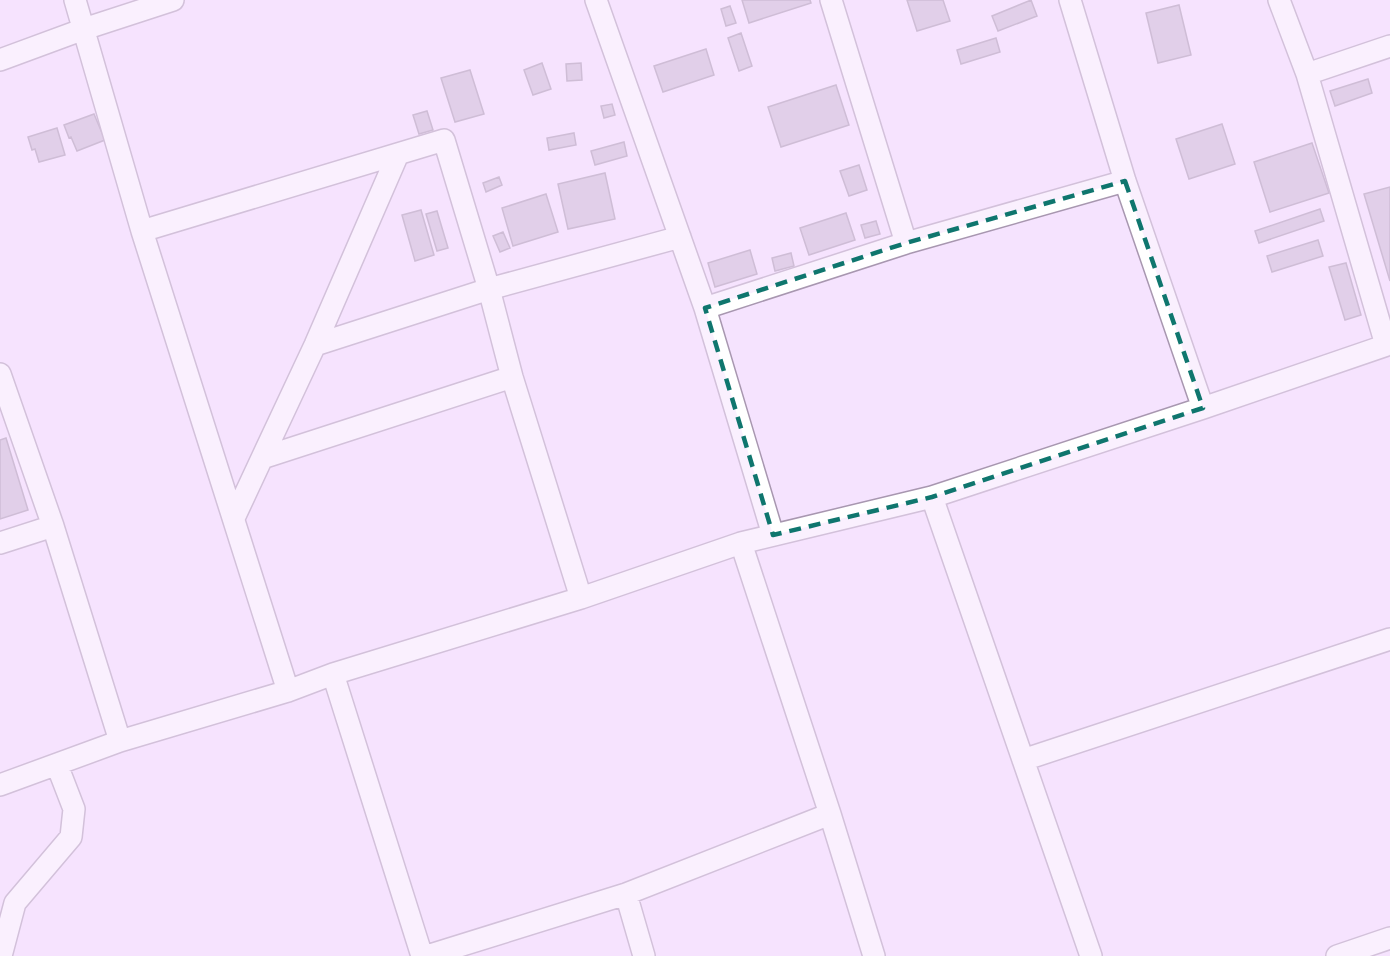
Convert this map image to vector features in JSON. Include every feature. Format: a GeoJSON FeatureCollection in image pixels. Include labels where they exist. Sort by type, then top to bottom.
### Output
{"type":"FeatureCollection","features":[{"type":"Feature","properties":{"kind":"street"},"geometry":{"type":"LineString","coordinates":[[75,0],[142,231],[288,691]]}},
{"type":"Feature","properties":{"kind":"street"},"geometry":{"type":"LineString","coordinates":[[0,60],[173,0]]}},
{"type":"Feature","properties":{"kind":"street"},"geometry":{"type":"LineString","coordinates":[[596,0],[705,308],[773,535]]}},
{"type":"Feature","properties":{"kind":"street"},"geometry":{"type":"LineString","coordinates":[[831,0],[906,243]]}},
{"type":"Feature","properties":{"kind":"street"},"geometry":{"type":"LineString","coordinates":[[1070,0],[1125,181],[1203,408]]}},
{"type":"Feature","properties":{"kind":"street"},"geometry":{"type":"LineString","coordinates":[[0,785],[120,741],[288,691],[333,674],[581,598],[741,543],[932,497],[1203,408],[1388,344],[1307,74],[1279,0]]}},
{"type":"Feature","properties":{"kind":"street"},"geometry":{"type":"LineString","coordinates":[[1307,74],[1390,46]]}},
{"type":"Feature","properties":{"kind":"street"},"geometry":{"type":"LineString","coordinates":[[142,231],[444,140],[489,289],[512,377],[581,598]]}},
{"type":"Feature","properties":{"kind":"street"},"geometry":{"type":"LineString","coordinates":[[234,518],[315,345],[398,154]]}},
{"type":"Feature","properties":{"kind":"street"},"geometry":{"type":"LineString","coordinates":[[705,308],[906,243],[1125,181]]}},
{"type":"Feature","properties":{"kind":"street"},"geometry":{"type":"LineString","coordinates":[[315,345],[489,289],[680,237]]}},
{"type":"Feature","properties":{"kind":"street"},"geometry":{"type":"LineString","coordinates":[[0,374],[53,526],[120,741]]}},
{"type":"Feature","properties":{"kind":"street"},"geometry":{"type":"LineString","coordinates":[[262,458],[512,377]]}},
{"type":"Feature","properties":{"kind":"street"},"geometry":{"type":"LineString","coordinates":[[932,497],[1091,956]]}},
{"type":"Feature","properties":{"kind":"street"},"geometry":{"type":"LineString","coordinates":[[0,543],[53,526]]}},
{"type":"Feature","properties":{"kind":"street"},"geometry":{"type":"LineString","coordinates":[[741,543],[874,956]]}},
{"type":"Feature","properties":{"kind":"street"},"geometry":{"type":"LineString","coordinates":[[1023,760],[1390,639]]}},
{"type":"Feature","properties":{"kind":"street"},"geometry":{"type":"LineString","coordinates":[[333,674],[422,956]]}},
{"type":"Feature","properties":{"kind":"street"},"geometry":{"type":"LineString","coordinates":[[1,956],[15,903],[70,837],[74,809],[57,765]]}},
{"type":"Feature","properties":{"kind":"street"},"geometry":{"type":"LineString","coordinates":[[427,956],[626,894],[830,814]]}},
{"type":"Feature","properties":{"kind":"street"},"geometry":{"type":"LineString","coordinates":[[626,894],[644,956]]}},
{"type":"Feature","properties":{"kind":"street"},"geometry":{"type":"LineString","coordinates":[[1336,956],[1390,938]]}},
{"type":"Feature","properties":{"kind":"highlighted area"},"geometry":{"type":"Polygon","coordinates":[[[1125,181],[1203,408],[932,497],[773,535],[705,308],[906,243],[1125,181]]]}},
{"type":"Feature","properties":{"kind":"building"},"geometry":{"type":"Polygon","coordinates":[[[742,0],[810,0],[811,3],[749,23],[742,0]]]}},
{"type":"Feature","properties":{"kind":"building"},"geometry":{"type":"Polygon","coordinates":[[[907,0],[943,0],[950,21],[917,31],[907,0]]]}},
{"type":"Feature","properties":{"kind":"building"},"geometry":{"type":"Polygon","coordinates":[[[1031,0],[1037,16],[998,31],[992,16],[1031,0]]]}},
{"type":"Feature","properties":{"kind":"building"},"geometry":{"type":"Polygon","coordinates":[[[1179,5],[1191,55],[1158,63],[1146,13],[1179,5]]]}},
{"type":"Feature","properties":{"kind":"building"},"geometry":{"type":"Polygon","coordinates":[[[730,6],[736,23],[726,26],[721,9],[730,6]]]}},
{"type":"Feature","properties":{"kind":"building"},"geometry":{"type":"Polygon","coordinates":[[[741,33],[752,66],[739,71],[728,38],[741,33]]]}},
{"type":"Feature","properties":{"kind":"building"},"geometry":{"type":"Polygon","coordinates":[[[996,38],[1000,52],[961,64],[957,50],[996,38]]]}},
{"type":"Feature","properties":{"kind":"building"},"geometry":{"type":"Polygon","coordinates":[[[706,49],[714,75],[663,92],[654,66],[706,49]]]}},
{"type":"Feature","properties":{"kind":"building"},"geometry":{"type":"Polygon","coordinates":[[[542,63],[551,89],[533,95],[524,70],[542,63]]]}},
{"type":"Feature","properties":{"kind":"building"},"geometry":{"type":"Polygon","coordinates":[[[581,63],[582,80],[567,81],[566,64],[581,63]]]}},
{"type":"Feature","properties":{"kind":"building"},"geometry":{"type":"Polygon","coordinates":[[[470,70],[484,114],[455,122],[441,78],[470,70]]]}},
{"type":"Feature","properties":{"kind":"building"},"geometry":{"type":"Polygon","coordinates":[[[1368,79],[1372,93],[1335,106],[1330,91],[1368,79]]]}},
{"type":"Feature","properties":{"kind":"building"},"geometry":{"type":"Polygon","coordinates":[[[836,85],[849,125],[781,147],[768,107],[836,85]]]}},
{"type":"Feature","properties":{"kind":"building"},"geometry":{"type":"Polygon","coordinates":[[[612,104],[615,115],[604,118],[601,106],[612,104]]]}},
{"type":"Feature","properties":{"kind":"building"},"geometry":{"type":"Polygon","coordinates":[[[427,111],[433,130],[419,134],[413,115],[427,111]]]}},
{"type":"Feature","properties":{"kind":"building"},"geometry":{"type":"Polygon","coordinates":[[[94,114],[105,140],[77,151],[64,125],[94,114]]]}},
{"type":"Feature","properties":{"kind":"building"},"geometry":{"type":"Polygon","coordinates":[[[1222,124],[1235,164],[1189,179],[1176,139],[1222,124]]]}},
{"type":"Feature","properties":{"kind":"building"},"geometry":{"type":"Polygon","coordinates":[[[57,128],[65,155],[39,162],[28,137],[57,128]]]}},
{"type":"Feature","properties":{"kind":"building"},"geometry":{"type":"Polygon","coordinates":[[[574,133],[576,145],[549,150],[547,138],[574,133]]]}},
{"type":"Feature","properties":{"kind":"building"},"geometry":{"type":"Polygon","coordinates":[[[624,142],[627,156],[595,165],[591,151],[624,142]]]}},
{"type":"Feature","properties":{"kind":"building"},"geometry":{"type":"Polygon","coordinates":[[[1312,143],[1329,193],[1270,212],[1254,162],[1312,143]]]}},
{"type":"Feature","properties":{"kind":"building"},"geometry":{"type":"Polygon","coordinates":[[[859,165],[867,190],[849,196],[840,171],[859,165]]]}},
{"type":"Feature","properties":{"kind":"building"},"geometry":{"type":"Polygon","coordinates":[[[605,173],[615,219],[568,229],[558,184],[605,173]]]}},
{"type":"Feature","properties":{"kind":"building"},"geometry":{"type":"Polygon","coordinates":[[[499,177],[502,185],[486,192],[483,183],[499,177]]]}},
{"type":"Feature","properties":{"kind":"building"},"geometry":{"type":"Polygon","coordinates":[[[1390,187],[1390,281],[1364,194],[1390,187]]]}},
{"type":"Feature","properties":{"kind":"building"},"geometry":{"type":"Polygon","coordinates":[[[546,194],[558,232],[513,246],[502,208],[546,194]]]}},
{"type":"Feature","properties":{"kind":"building"},"geometry":{"type":"Polygon","coordinates":[[[1320,209],[1324,221],[1259,243],[1255,231],[1320,209]]]}},
{"type":"Feature","properties":{"kind":"building"},"geometry":{"type":"Polygon","coordinates":[[[421,210],[434,255],[415,261],[402,215],[421,210]]]}},
{"type":"Feature","properties":{"kind":"building"},"geometry":{"type":"Polygon","coordinates":[[[437,211],[448,248],[437,251],[426,214],[437,211]]]}},
{"type":"Feature","properties":{"kind":"building"},"geometry":{"type":"Polygon","coordinates":[[[846,213],[855,240],[809,255],[800,228],[846,213]]]}},
{"type":"Feature","properties":{"kind":"building"},"geometry":{"type":"Polygon","coordinates":[[[876,221],[880,234],[865,238],[861,225],[876,221]]]}},
{"type":"Feature","properties":{"kind":"building"},"geometry":{"type":"Polygon","coordinates":[[[503,232],[510,248],[500,252],[493,236],[503,232]]]}},
{"type":"Feature","properties":{"kind":"building"},"geometry":{"type":"Polygon","coordinates":[[[1318,240],[1323,256],[1272,272],[1267,256],[1318,240]]]}},
{"type":"Feature","properties":{"kind":"building"},"geometry":{"type":"Polygon","coordinates":[[[750,250],[757,274],[715,287],[708,263],[750,250]]]}},
{"type":"Feature","properties":{"kind":"building"},"geometry":{"type":"Polygon","coordinates":[[[791,253],[794,266],[775,271],[772,258],[791,253]]]}},
{"type":"Feature","properties":{"kind":"building"},"geometry":{"type":"Polygon","coordinates":[[[1346,263],[1361,315],[1345,320],[1329,267],[1346,263]]]}},
{"type":"Feature","properties":{"kind":"building"},"geometry":{"type":"Polygon","coordinates":[[[6,438],[28,510],[0,519],[0,440],[6,438]]]}}]}
